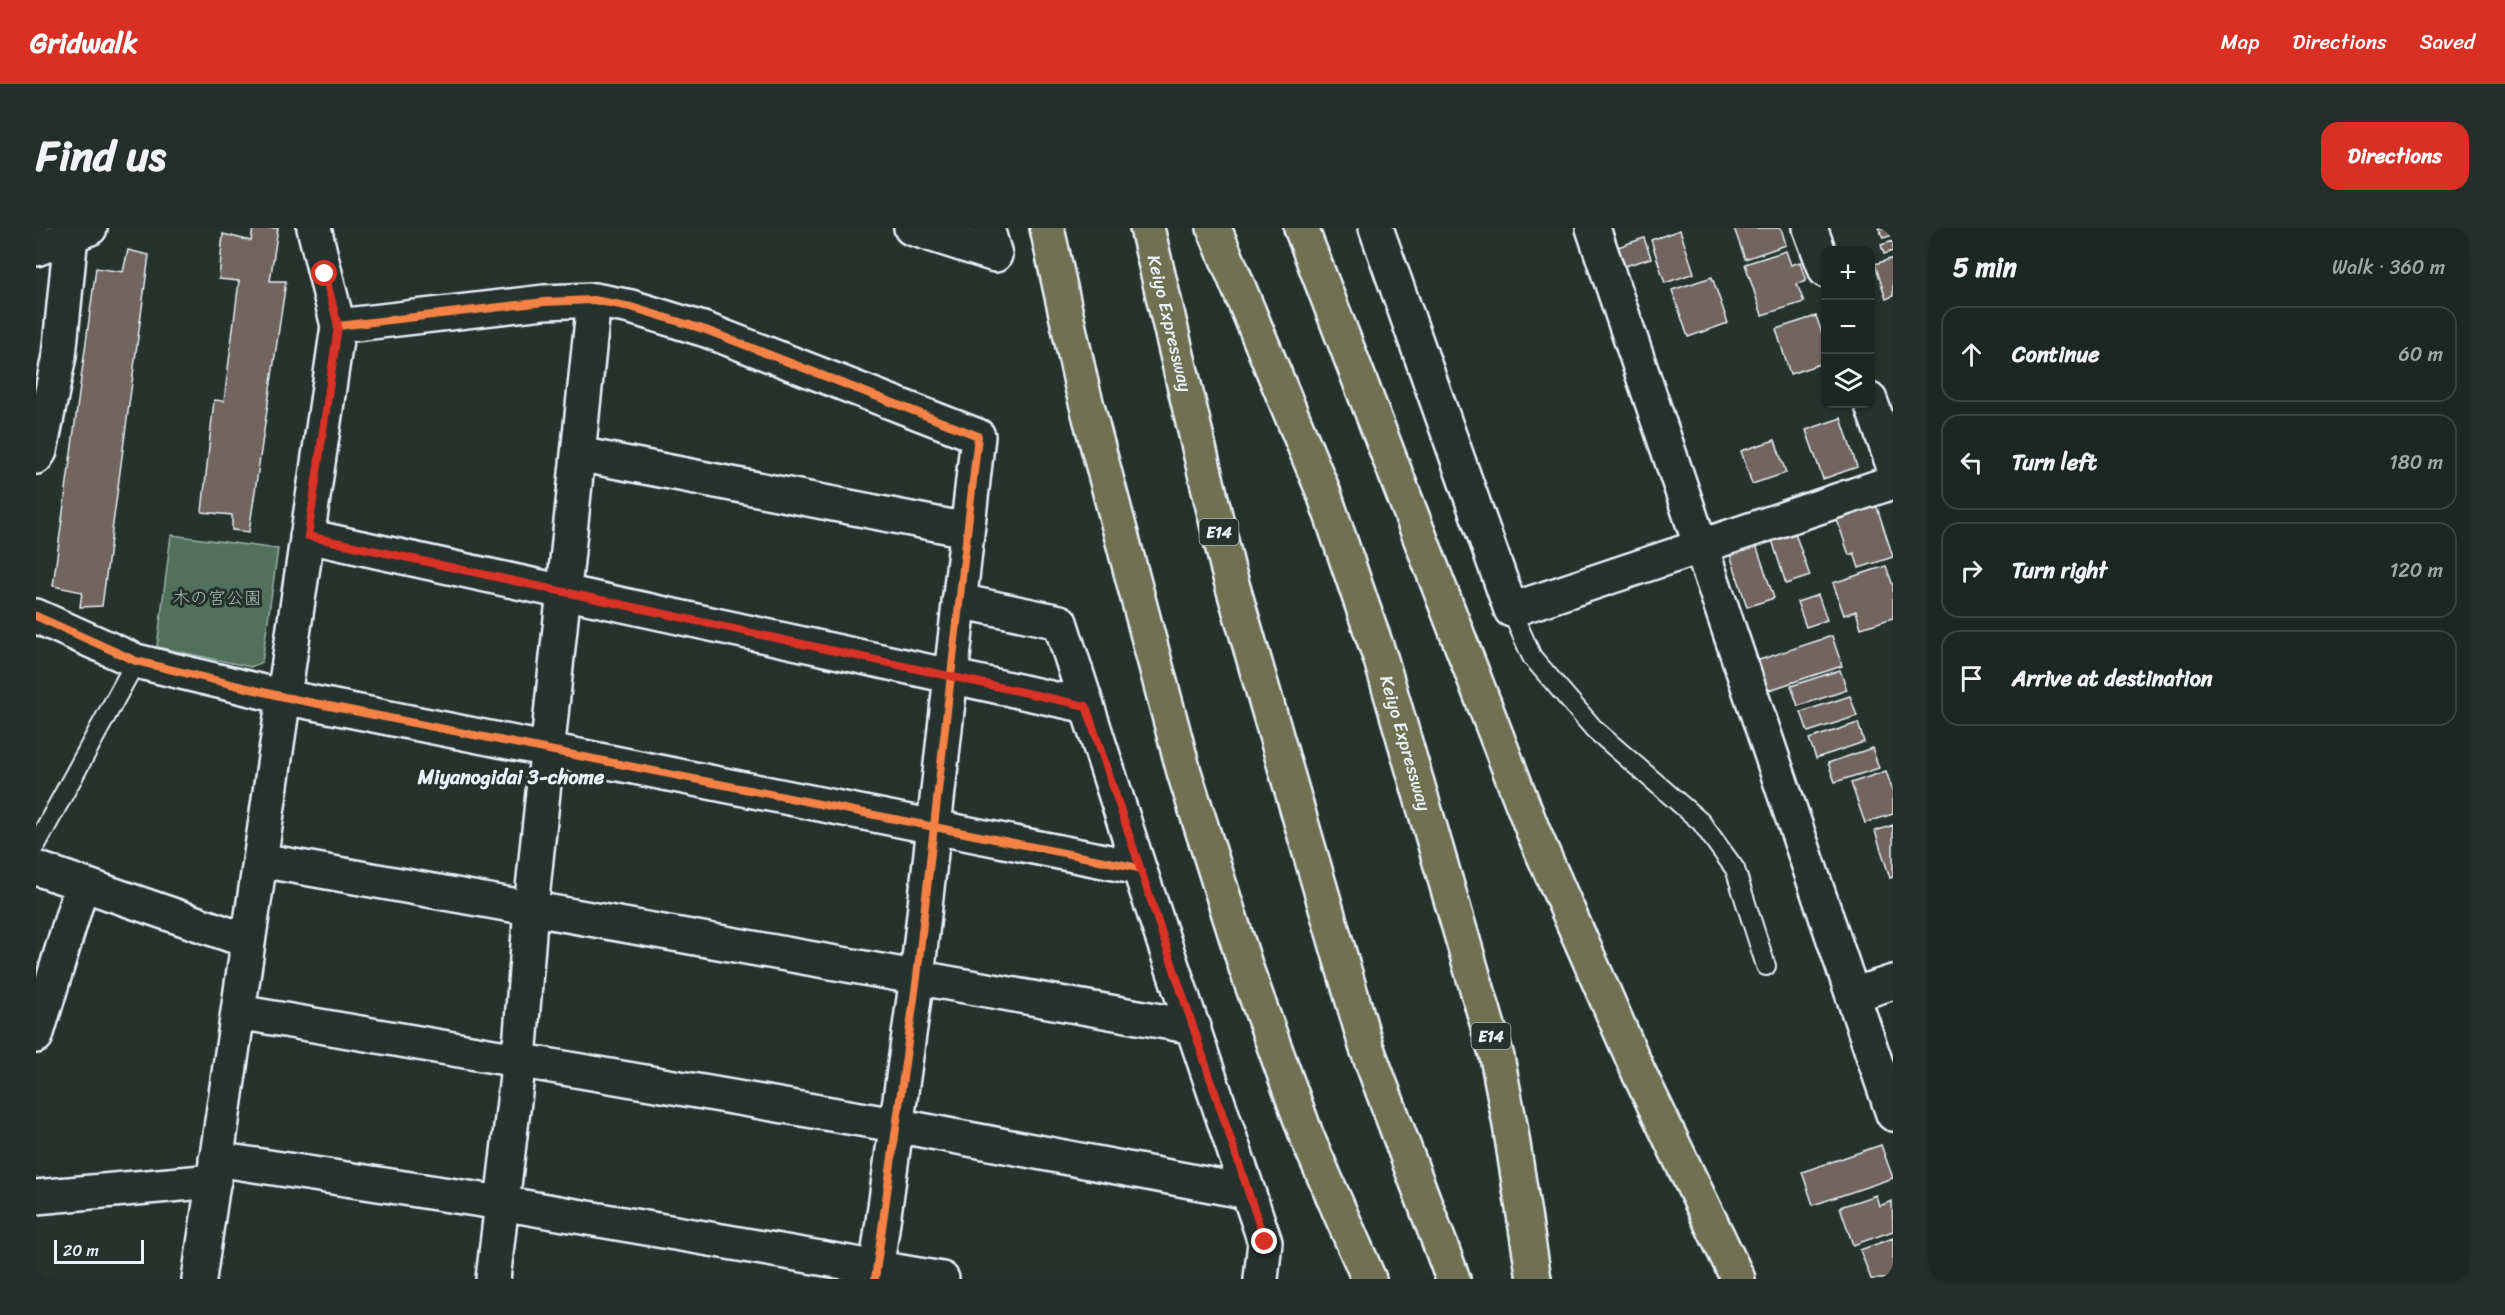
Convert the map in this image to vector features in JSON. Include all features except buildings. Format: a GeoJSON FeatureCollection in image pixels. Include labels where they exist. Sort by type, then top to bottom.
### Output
{"type":"FeatureCollection","features":[{"type":"Feature","properties":{"kind":"highway"},"geometry":{"type":"LineString","coordinates":[[1047,228],[1082,387],[1184,772],[1247,971],[1307,1137],[1369,1279]]}},
{"type":"Feature","properties":{"kind":"highway","name":"Keiyo Expressway"},"geometry":{"type":"LineString","coordinates":[[1147,228],[1228,570],[1363,1035],[1453,1279]]}},
{"type":"Feature","properties":{"kind":"highway","name":"Keiyo Expressway"},"geometry":{"type":"LineString","coordinates":[[1214,228],[1323,491],[1381,660],[1497,1058],[1534,1279]]}},
{"type":"Feature","properties":{"kind":"highway"},"geometry":{"type":"LineString","coordinates":[[1301,228],[1533,831],[1639,1072],[1738,1279]]}},
{"type":"Feature","properties":{"kind":"street"},"geometry":{"type":"LineString","coordinates":[[199,1279],[338,326],[314,228]]}},
{"type":"Feature","properties":{"kind":"street"},"geometry":{"type":"LineString","coordinates":[[911,228],[995,255],[987,228]]}},
{"type":"Feature","properties":{"kind":"street"},"geometry":{"type":"LineString","coordinates":[[1376,228],[1511,610],[1893,482]]}},
{"type":"Feature","properties":{"kind":"street"},"geometry":{"type":"LineString","coordinates":[[1593,228],[1893,1114]]}},
{"type":"Feature","properties":{"kind":"street"},"geometry":{"type":"LineString","coordinates":[[1810,228],[1821,258]]}},
{"type":"Feature","properties":{"kind":"street"},"geometry":{"type":"LineString","coordinates":[[36,249],[81,232]]}},
{"type":"Feature","properties":{"kind":"street"},"geometry":{"type":"LineString","coordinates":[[36,457],[40,451],[59,356],[81,232]]}},
{"type":"Feature","properties":{"kind":"street"},"geometry":{"type":"LineString","coordinates":[[338,326],[544,302],[594,300],[631,308],[706,330],[978,436],[916,977],[876,1274]]}},
{"type":"Feature","properties":{"kind":"street"},"geometry":{"type":"LineString","coordinates":[[493,1279],[519,1059],[531,909],[594,300]]}},
{"type":"Feature","properties":{"kind":"street"},"geometry":{"type":"LineString","coordinates":[[1873,408],[1893,465]]}},
{"type":"Feature","properties":{"kind":"street"},"geometry":{"type":"LineString","coordinates":[[578,454],[967,530]]}},
{"type":"Feature","properties":{"kind":"street"},"geometry":{"type":"LineString","coordinates":[[308,536],[1086,706]]}},
{"type":"Feature","properties":{"kind":"street"},"geometry":{"type":"LineString","coordinates":[[959,601],[1060,622],[1139,868],[1265,1242],[1261,1279]]}},
{"type":"Feature","properties":{"kind":"street"},"geometry":{"type":"LineString","coordinates":[[36,616],[136,661],[284,697],[1139,868]]}},
{"type":"Feature","properties":{"kind":"street"},"geometry":{"type":"LineString","coordinates":[[260,860],[1194,1027]]}},
{"type":"Feature","properties":{"kind":"street"},"geometry":{"type":"LineString","coordinates":[[36,868],[248,941]]}},
{"type":"Feature","properties":{"kind":"street"},"geometry":{"type":"LineString","coordinates":[[36,1036],[82,884]]}},
{"type":"Feature","properties":{"kind":"street"},"geometry":{"type":"LineString","coordinates":[[1853,995],[1893,981]]}},
{"type":"Feature","properties":{"kind":"street"},"geometry":{"type":"LineString","coordinates":[[238,1012],[895,1125],[1248,1192]]}},
{"type":"Feature","properties":{"kind":"street"},"geometry":{"type":"LineString","coordinates":[[36,1197],[215,1170],[501,1203],[876,1274],[942,1279]]}},
{"type":"Feature","properties":{"kind":"lane"},"geometry":{"type":"LineString","coordinates":[[1511,610],[1532,657],[1595,730],[1701,822],[1735,868],[1766,966]]}},
{"type":"Feature","properties":{"kind":"lane"},"geometry":{"type":"LineString","coordinates":[[36,844],[136,661]]}},
{"type":"Feature","properties":{"kind":"green space","name":"木の宮公園"},"geometry":{"type":"Polygon","coordinates":[[[171,535],[278,549],[262,662],[251,667],[157,647],[171,535]]]}},
{"type":"Feature","properties":{"kind":"cycle path"},"geometry":{"type":"LineString","coordinates":[[338,326],[544,302],[594,300],[631,307],[706,330],[978,436],[917,977],[875,1279]]}},
{"type":"Feature","properties":{"kind":"cycle path"},"geometry":{"type":"LineString","coordinates":[[36,616],[136,661],[284,697],[1139,868]]}},
{"type":"Feature","properties":{"kind":"district","name":"Miyanogidai 3-chome"},"geometry":{"type":"Point","coordinates":[511,777]}},
{"type":"Feature","properties":{"kind":"route"},"geometry":{"type":"LineString","coordinates":[[325,274],[338,326],[308,536],[1086,706],[1265,1242]]}}]}
